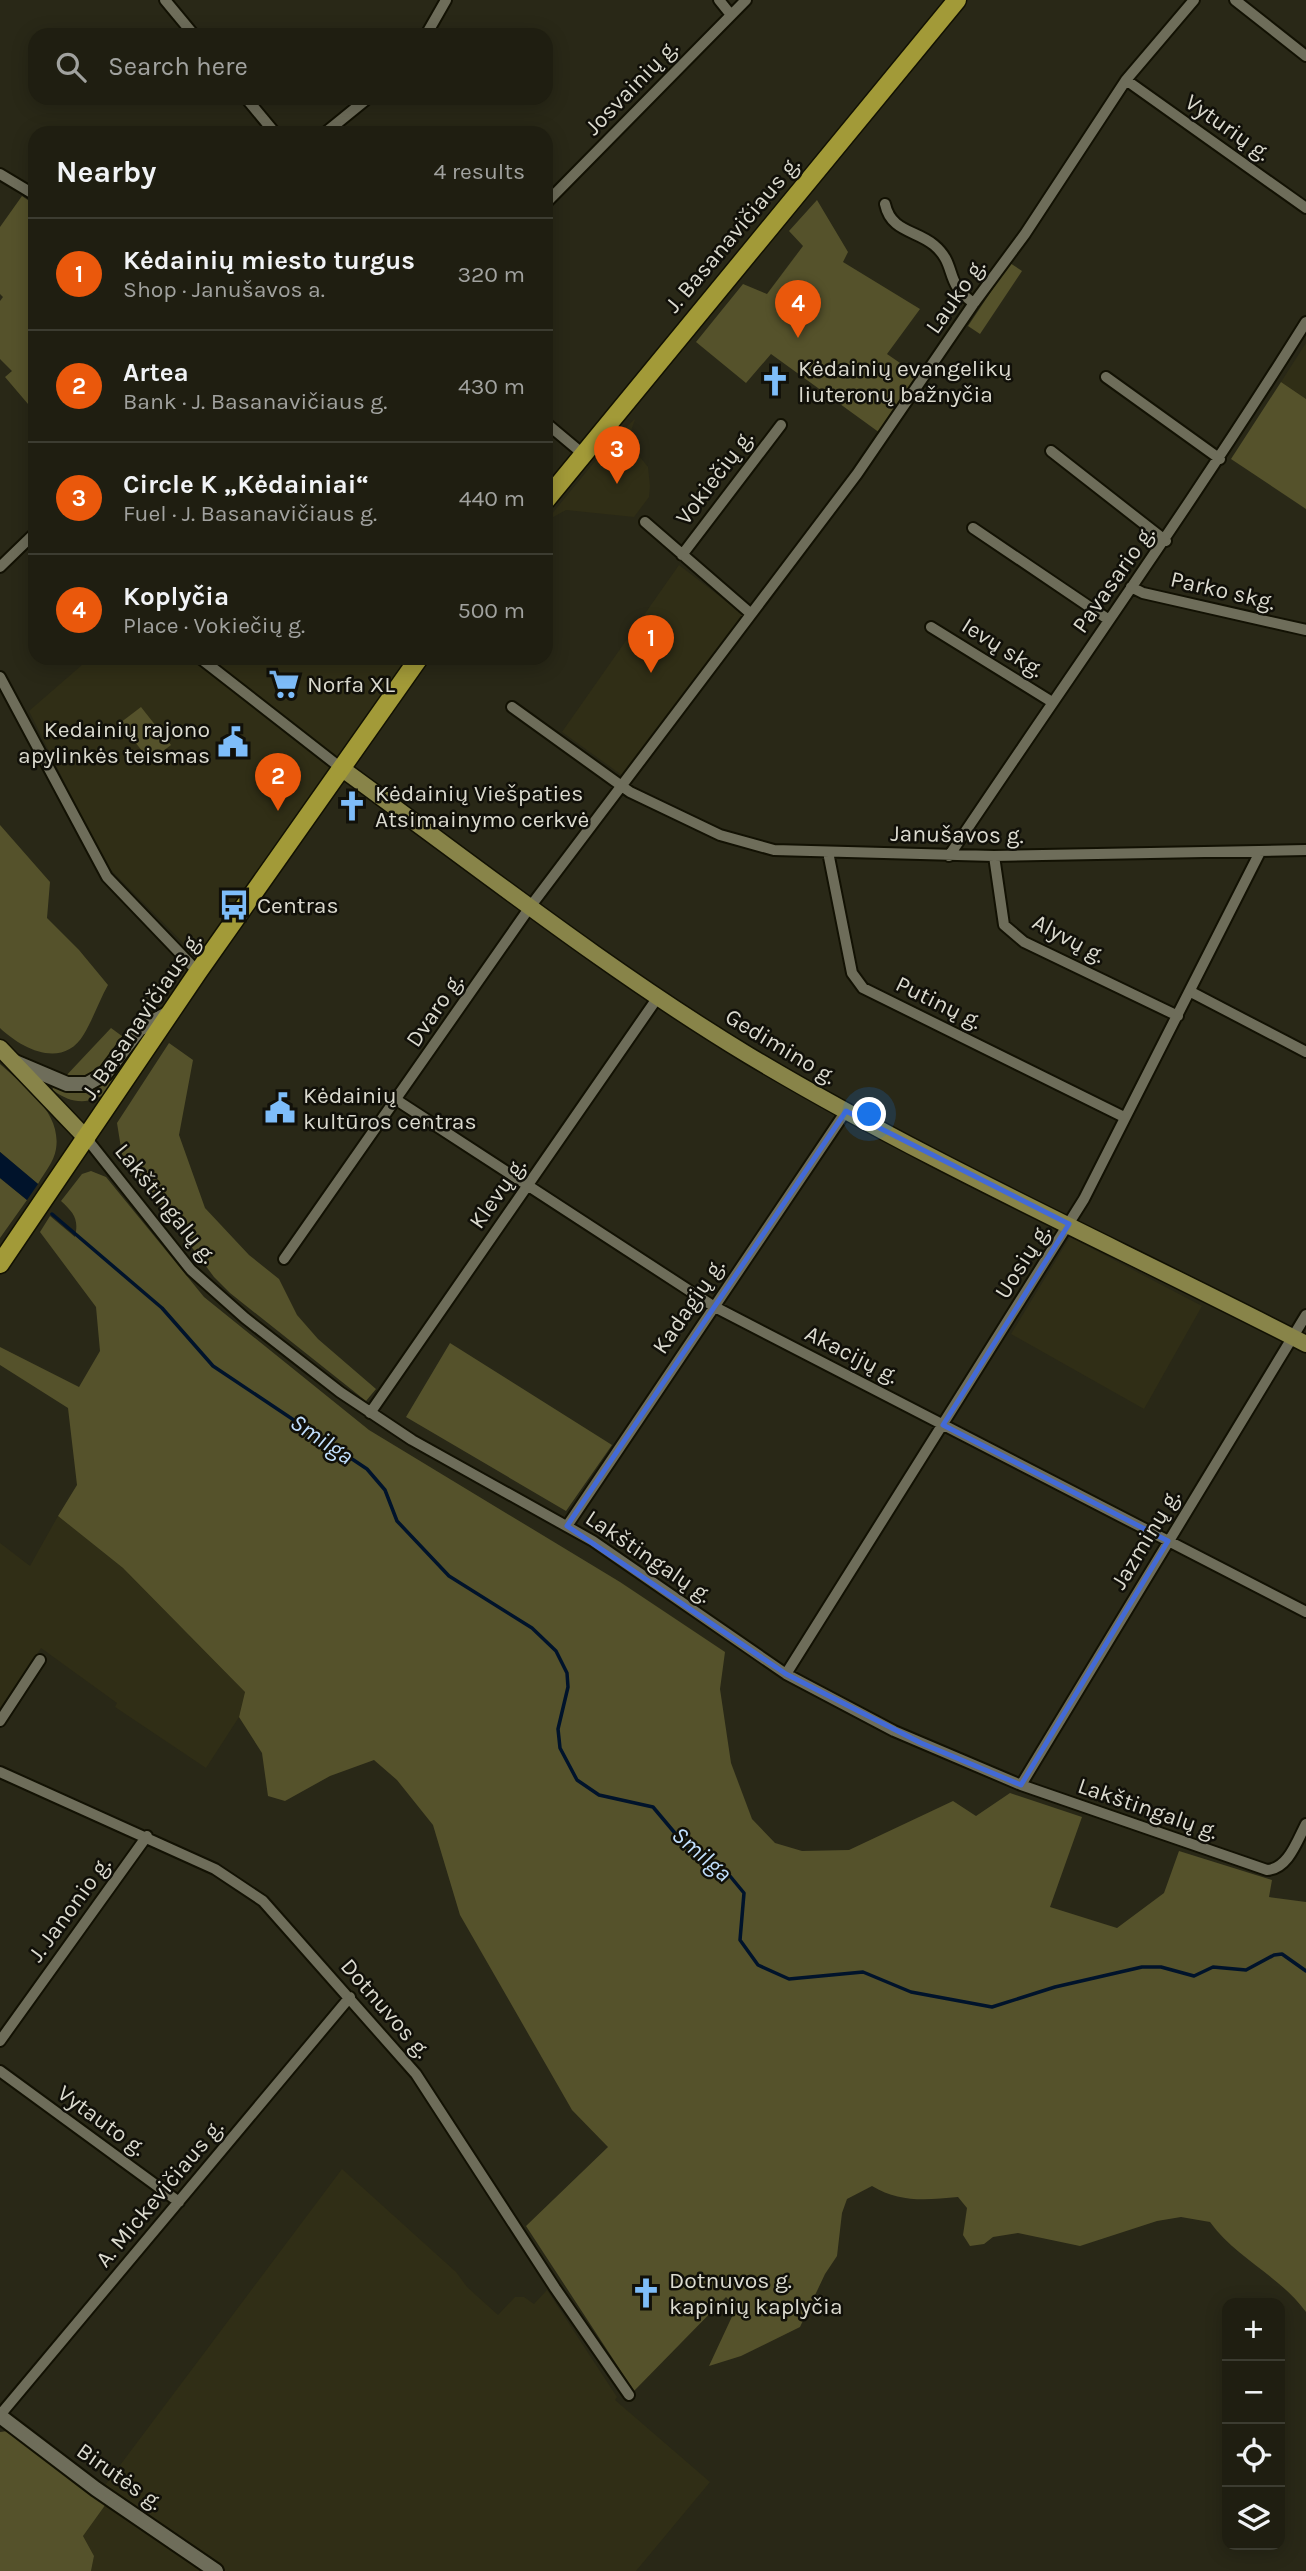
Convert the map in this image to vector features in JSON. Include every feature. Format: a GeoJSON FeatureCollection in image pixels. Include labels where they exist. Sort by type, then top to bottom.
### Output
{"type":"FeatureCollection","features":[{"type":"Feature","properties":{"kind":"main road","name":"J. Basanavičiaus g."},"geometry":{"type":"LineString","coordinates":[[553,491],[957,0]]}},
{"type":"Feature","properties":{"kind":"main road","name":"J. Basanavičiaus g."},"geometry":{"type":"LineString","coordinates":[[0,1264],[198,972],[414,665]]}},
{"type":"Feature","properties":{"kind":"main road","name":"Gedimino g."},"geometry":{"type":"LineString","coordinates":[[341,768],[530,907],[658,997],[747,1054],[846,1111],[1299,1341]]}},
{"type":"Feature","properties":{"kind":"main road"},"geometry":{"type":"LineString","coordinates":[[0,1048],[87,1139]]}},
{"type":"Feature","properties":{"kind":"street"},"geometry":{"type":"LineString","coordinates":[[165,0],[188,28]]}},
{"type":"Feature","properties":{"kind":"street"},"geometry":{"type":"LineString","coordinates":[[430,28],[446,0]]}},
{"type":"Feature","properties":{"kind":"street"},"geometry":{"type":"LineString","coordinates":[[719,0],[731,15]]}},
{"type":"Feature","properties":{"kind":"street","name":"Josvainių g."},"geometry":{"type":"LineString","coordinates":[[553,197],[746,0]]}},
{"type":"Feature","properties":{"kind":"street"},"geometry":{"type":"LineString","coordinates":[[1235,0],[1306,56]]}},
{"type":"Feature","properties":{"kind":"street","name":"Lauko g."},"geometry":{"type":"LineString","coordinates":[[621,786],[870,456],[974,303],[1025,234],[1126,80],[1193,1]]}},
{"type":"Feature","properties":{"kind":"street","name":"Vyturių g."},"geometry":{"type":"LineString","coordinates":[[1126,80],[1306,208]]}},
{"type":"Feature","properties":{"kind":"street"},"geometry":{"type":"LineString","coordinates":[[251,105],[267,126]]}},
{"type":"Feature","properties":{"kind":"street"},"geometry":{"type":"LineString","coordinates":[[334,126],[359,105]]}},
{"type":"Feature","properties":{"kind":"street"},"geometry":{"type":"LineString","coordinates":[[0,174],[28,191]]}},
{"type":"Feature","properties":{"kind":"street"},"geometry":{"type":"LineString","coordinates":[[885,204],[897,226],[933,244],[946,259],[956,289],[974,303]]}},
{"type":"Feature","properties":{"kind":"street","name":"Pavasario g."},"geometry":{"type":"LineString","coordinates":[[949,856],[1131,587],[1166,541],[1306,322]]}},
{"type":"Feature","properties":{"kind":"street"},"geometry":{"type":"LineString","coordinates":[[1106,377],[1220,459]]}},
{"type":"Feature","properties":{"kind":"street","name":"Vokiečių g."},"geometry":{"type":"LineString","coordinates":[[682,555],[781,425]]}},
{"type":"Feature","properties":{"kind":"street"},"geometry":{"type":"LineString","coordinates":[[553,429],[583,454]]}},
{"type":"Feature","properties":{"kind":"street"},"geometry":{"type":"LineString","coordinates":[[1051,451],[1166,541]]}},
{"type":"Feature","properties":{"kind":"street"},"geometry":{"type":"LineString","coordinates":[[645,522],[750,613]]}},
{"type":"Feature","properties":{"kind":"street"},"geometry":{"type":"LineString","coordinates":[[973,528],[1109,620]]}},
{"type":"Feature","properties":{"kind":"street"},"geometry":{"type":"LineString","coordinates":[[0,566],[28,540]]}},
{"type":"Feature","properties":{"kind":"street","name":"Parko skg."},"geometry":{"type":"LineString","coordinates":[[1131,587],[1143,593],[1306,630]]}},
{"type":"Feature","properties":{"kind":"street","name":"Ievų skg."},"geometry":{"type":"LineString","coordinates":[[932,627],[1052,702]]}},
{"type":"Feature","properties":{"kind":"street"},"geometry":{"type":"LineString","coordinates":[[209,665],[341,768]]}},
{"type":"Feature","properties":{"kind":"street"},"geometry":{"type":"LineString","coordinates":[[0,677],[107,877],[198,972]]}},
{"type":"Feature","properties":{"kind":"street","name":"Janušavos g."},"geometry":{"type":"LineString","coordinates":[[512,707],[621,786],[687,822],[748,845],[774,850],[949,856],[1306,850]]}},
{"type":"Feature","properties":{"kind":"street","name":"Dvaro g."},"geometry":{"type":"LineString","coordinates":[[284,1259],[398,1101],[530,907],[621,786]]}},
{"type":"Feature","properties":{"kind":"street","name":"Putinų g."},"geometry":{"type":"LineString","coordinates":[[828,852],[852,973],[863,988],[1124,1117]]}},
{"type":"Feature","properties":{"kind":"street","name":"Uosių g."},"geometry":{"type":"LineString","coordinates":[[786,1674],[1069,1224],[1191,992],[1260,852]]}},
{"type":"Feature","properties":{"kind":"street","name":"Alyvų g."},"geometry":{"type":"LineString","coordinates":[[994,856],[1004,925],[1024,942],[1178,1016]]}},
{"type":"Feature","properties":{"kind":"street"},"geometry":{"type":"LineString","coordinates":[[1191,992],[1306,1052]]}},
{"type":"Feature","properties":{"kind":"street","name":"Klevų g."},"geometry":{"type":"LineString","coordinates":[[370,1413],[658,997]]}},
{"type":"Feature","properties":{"kind":"street"},"geometry":{"type":"LineString","coordinates":[[15,1062],[67,1084],[87,1084],[105,1074],[139,1029],[171,1012]]}},
{"type":"Feature","properties":{"kind":"street","name":"Akacijų g."},"geometry":{"type":"LineString","coordinates":[[398,1101],[713,1306],[1306,1612]]}},
{"type":"Feature","properties":{"kind":"street","name":"Kadagių g."},"geometry":{"type":"LineString","coordinates":[[567,1526],[846,1111]]}},
{"type":"Feature","properties":{"kind":"street","name":"Lakštingalų g."},"geometry":{"type":"LineString","coordinates":[[87,1139],[198,1278],[245,1318],[370,1413],[567,1526],[786,1674],[894,1731],[1021,1785],[1267,1870],[1276,1870],[1285,1861],[1306,1824]]}},
{"type":"Feature","properties":{"kind":"street","name":"Jazminų g."},"geometry":{"type":"LineString","coordinates":[[1021,1785],[1168,1541],[1299,1341],[1306,1315]]}},
{"type":"Feature","properties":{"kind":"street"},"geometry":{"type":"LineString","coordinates":[[0,1721],[40,1660]]}},
{"type":"Feature","properties":{"kind":"street","name":"Dotnuvos g."},"geometry":{"type":"LineString","coordinates":[[0,1772],[147,1836],[244,1886],[270,1908],[416,2074],[555,2288],[629,2395]]}},
{"type":"Feature","properties":{"kind":"street","name":"J. Janonio g."},"geometry":{"type":"LineString","coordinates":[[0,2041],[147,1836]]}},
{"type":"Feature","properties":{"kind":"street","name":"A. Mickevičiaus g."},"geometry":{"type":"LineString","coordinates":[[0,2416],[350,1997]]}},
{"type":"Feature","properties":{"kind":"street","name":"Vytauto g."},"geometry":{"type":"LineString","coordinates":[[0,2071],[179,2202]]}},
{"type":"Feature","properties":{"kind":"street","name":"Birutės g."},"geometry":{"type":"LineString","coordinates":[[0,2416],[96,2489],[216,2571]]}},
{"type":"Feature","properties":{"kind":"highlighted area"},"geometry":{"type":"Polygon","coordinates":[[[846,1111],[1069,1224],[943,1425],[1168,1541],[1021,1785],[921,1743],[786,1674],[567,1526],[846,1111]]]}},
{"type":"Feature","properties":{"kind":"shaded area"},"geometry":{"type":"Polygon","coordinates":[[[22,196],[28,200],[28,404],[5,377],[12,371],[0,359],[0,301],[3,297],[0,294],[0,227],[22,196]]]}},
{"type":"Feature","properties":{"kind":"shaded area"},"geometry":{"type":"Polygon","coordinates":[[[817,200],[848,252],[843,262],[920,309],[887,354],[919,376],[880,433],[771,354],[746,383],[696,342],[743,284],[767,294],[803,246],[789,231],[817,200]]]}},
{"type":"Feature","properties":{"kind":"shaded area"},"geometry":{"type":"Polygon","coordinates":[[[1010,263],[1022,271],[980,334],[968,326],[1010,263]]]}},
{"type":"Feature","properties":{"kind":"shaded area"},"geometry":{"type":"Polygon","coordinates":[[[1306,343],[1306,399],[1281,382],[1306,343]]]}},
{"type":"Feature","properties":{"kind":"shaded area"},"geometry":{"type":"Polygon","coordinates":[[[1281,382],[1306,399],[1306,509],[1231,459],[1281,382]]]}},
{"type":"Feature","properties":{"kind":"shaded area"},"geometry":{"type":"Polygon","coordinates":[[[635,419],[629,437],[630,445],[648,467],[650,486],[649,497],[634,517],[566,510],[553,517],[553,512],[614,438],[635,419]]]}},
{"type":"Feature","properties":{"kind":"shaded area"},"geometry":{"type":"Polygon","coordinates":[[[679,565],[744,615],[623,776],[562,732],[679,565]]]}},
{"type":"Feature","properties":{"kind":"shaded area"},"geometry":{"type":"Polygon","coordinates":[[[82,665],[409,665],[197,957],[106,865],[29,711],[82,665]]]}},
{"type":"Feature","properties":{"kind":"shaded area"},"geometry":{"type":"Polygon","coordinates":[[[141,707],[171,745],[150,761],[120,723],[141,707]]]}},
{"type":"Feature","properties":{"kind":"shaded area"},"geometry":{"type":"Polygon","coordinates":[[[0,825],[50,882],[47,918],[79,950],[108,985],[84,1034],[75,1045],[65,1051],[54,1053],[31,1049],[0,1028],[0,825]]]}},
{"type":"Feature","properties":{"kind":"shaded area"},"geometry":{"type":"Polygon","coordinates":[[[156,1023],[111,1090],[104,1095],[89,1101],[74,1101],[53,1090],[52,1084],[63,1079],[111,1028],[126,1039],[156,1023]]]}},
{"type":"Feature","properties":{"kind":"shaded area"},"geometry":{"type":"Polygon","coordinates":[[[169,1043],[193,1060],[179,1135],[205,1208],[249,1255],[279,1279],[297,1315],[318,1339],[376,1389],[366,1401],[230,1293],[214,1277],[122,1154],[117,1123],[169,1043]]]}},
{"type":"Feature","properties":{"kind":"shaded area"},"geometry":{"type":"Polygon","coordinates":[[[0,1064],[39,1101],[53,1123],[56,1136],[55,1154],[38,1184],[0,1152],[0,1064]]]}},
{"type":"Feature","properties":{"kind":"shaded area"},"geometry":{"type":"Polygon","coordinates":[[[91,1171],[106,1177],[204,1297],[369,1430],[620,1582],[725,1652],[720,1689],[731,1763],[752,1819],[775,1843],[802,1851],[849,1850],[953,1801],[976,1816],[1010,1793],[1082,1817],[1050,1907],[1117,1928],[1164,1893],[1179,1851],[1272,1880],[1269,1897],[1306,1902],[1306,2312],[1296,2299],[1233,2247],[1210,2222],[1181,2217],[1157,2221],[1080,2246],[1018,2233],[993,2237],[984,2244],[970,2246],[963,2235],[967,2208],[958,2197],[903,2198],[872,2186],[847,2199],[842,2213],[837,2256],[825,2274],[800,2327],[741,2356],[709,2366],[736,2308],[726,2297],[634,2391],[526,2226],[608,2147],[572,2110],[460,1915],[433,1825],[397,1780],[374,1760],[330,1776],[285,1801],[268,1796],[262,1753],[239,1717],[245,1692],[123,1568],[58,1516],[77,1485],[68,1408],[0,1365],[0,1347],[79,1387],[100,1351],[96,1307],[40,1232],[50,1216],[75,1237],[74,1217],[61,1201],[82,1174],[91,1171]]]}},
{"type":"Feature","properties":{"kind":"shaded area"},"geometry":{"type":"Polygon","coordinates":[[[0,1178],[27,1200],[0,1238],[0,1178]]]}},
{"type":"Feature","properties":{"kind":"shaded area"},"geometry":{"type":"Polygon","coordinates":[[[1070,1237],[1202,1306],[1144,1409],[1011,1334],[1070,1237]]]}},
{"type":"Feature","properties":{"kind":"shaded area"},"geometry":{"type":"Polygon","coordinates":[[[450,1343],[612,1445],[566,1511],[406,1417],[450,1343]]]}},
{"type":"Feature","properties":{"kind":"shaded area"},"geometry":{"type":"Polygon","coordinates":[[[58,1516],[123,1568],[245,1692],[239,1717],[206,1768],[115,1707],[117,1703],[41,1648],[0,1711],[0,1543],[30,1566],[58,1516]]]}},
{"type":"Feature","properties":{"kind":"shaded area"},"geometry":{"type":"Polygon","coordinates":[[[342,2169],[456,2272],[467,2287],[498,2315],[515,2297],[524,2297],[534,2304],[547,2290],[617,2397],[615,2400],[710,2482],[636,2571],[91,2571],[94,2556],[83,2536],[106,2504],[97,2496],[342,2169]]]}},
{"type":"Feature","properties":{"kind":"shaded area"},"geometry":{"type":"Polygon","coordinates":[[[8,2431],[106,2504],[83,2536],[94,2556],[91,2571],[0,2571],[0,2432],[8,2431]]]}},
{"type":"Feature","properties":{"kind":"water"},"geometry":{"type":"Polygon","coordinates":[[[0,1152],[38,1184],[27,1200],[0,1178],[0,1152]]]}},
{"type":"Feature","properties":{"kind":"waterway","name":"Smilga"},"geometry":{"type":"LineString","coordinates":[[52,1214],[162,1308],[213,1366],[367,1469],[385,1490],[397,1521],[449,1576],[532,1628],[556,1651],[567,1673],[568,1687],[558,1729],[560,1748],[577,1780],[599,1795],[653,1807],[690,1851],[725,1870],[744,1893],[740,1940],[758,1965],[789,1979],[863,1972],[911,1992],[992,2007],[1055,1987],[1142,1967],[1161,1967],[1194,1976],[1213,1967],[1246,1970],[1274,1955],[1282,1954],[1306,1971]]}},
{"type":"Feature","properties":{"kind":"place","name":"Koplyčia"},"geometry":{"type":"Point","coordinates":[798,338]}},
{"type":"Feature","properties":{"kind":"place","name":"Kėdainių evangelikų liuteronų bažnyčia"},"geometry":{"type":"Point","coordinates":[775,381]}},
{"type":"Feature","properties":{"kind":"place","name":"Circle K „Kėdainiai“"},"geometry":{"type":"Point","coordinates":[617,484]}},
{"type":"Feature","properties":{"kind":"place","name":"Kėdainių miesto turgus"},"geometry":{"type":"Point","coordinates":[651,673]}},
{"type":"Feature","properties":{"kind":"place","name":"Norfa XL"},"geometry":{"type":"Point","coordinates":[284,684]}},
{"type":"Feature","properties":{"kind":"place","name":"Kedainių rajono apylinkės teismas"},"geometry":{"type":"Point","coordinates":[233,742]}},
{"type":"Feature","properties":{"kind":"place","name":"Kėdainių Viešpaties Atsimainymo cerkvė"},"geometry":{"type":"Point","coordinates":[352,806]}},
{"type":"Feature","properties":{"kind":"place","name":"Artea"},"geometry":{"type":"Point","coordinates":[278,811]}},
{"type":"Feature","properties":{"kind":"place","name":"Centras"},"geometry":{"type":"Point","coordinates":[234,905]}},
{"type":"Feature","properties":{"kind":"place","name":"Kėdainių kultūros centras"},"geometry":{"type":"Point","coordinates":[280,1108]}},
{"type":"Feature","properties":{"kind":"place","name":"Dotnuvos g. kapinių kaplyčia"},"geometry":{"type":"Point","coordinates":[646,2293]}}]}
